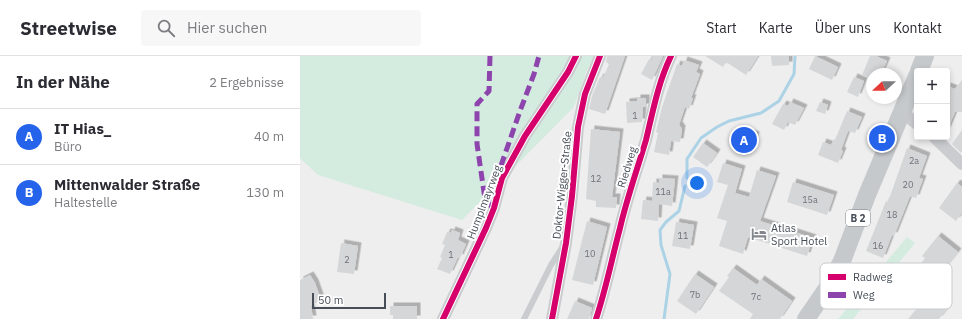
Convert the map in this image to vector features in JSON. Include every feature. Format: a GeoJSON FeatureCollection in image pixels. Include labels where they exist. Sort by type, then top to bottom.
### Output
{"type":"FeatureCollection","features":[{"type":"Feature","properties":{"kind":"main road"},"geometry":{"type":"LineString","coordinates":[[920,68],[925,56]]}},
{"type":"Feature","properties":{"kind":"main road","name":"B 2"},"geometry":{"type":"LineString","coordinates":[[841,263],[867,195],[914,83]]}},
{"type":"Feature","properties":{"kind":"main road","name":"B 2"},"geometry":{"type":"LineString","coordinates":[[806,319],[820,299]]}},
{"type":"Feature","properties":{"kind":"street","name":"Humplmayrweg"},"geometry":{"type":"LineString","coordinates":[[443,319],[486,228],[494,208],[502,178],[525,136],[568,72],[576,56]]}},
{"type":"Feature","properties":{"kind":"street","name":"Doktor-Wigger-Straße"},"geometry":{"type":"LineString","coordinates":[[552,319],[566,243],[578,127],[585,94],[600,56]]}},
{"type":"Feature","properties":{"kind":"street","name":"Riedweg"},"geometry":{"type":"LineString","coordinates":[[596,319],[604,294],[620,227],[653,112],[657,92],[663,73],[671,56]]}},
{"type":"Feature","properties":{"kind":"street"},"geometry":{"type":"LineString","coordinates":[[902,112],[914,122]]}},
{"type":"Feature","properties":{"kind":"street"},"geometry":{"type":"LineString","coordinates":[[937,140],[962,164]]}},
{"type":"Feature","properties":{"kind":"lane"},"geometry":{"type":"LineString","coordinates":[[524,319],[551,265],[566,243]]}},
{"type":"Feature","properties":{"kind":"green space"},"geometry":{"type":"Polygon","coordinates":[[[300,56],[594,56],[585,75],[574,107],[462,220],[318,175],[300,158],[300,56]]]}},
{"type":"Feature","properties":{"kind":"green space"},"geometry":{"type":"Polygon","coordinates":[[[907,237],[915,243],[899,263],[885,263],[907,237]]]}},
{"type":"Feature","properties":{"kind":"green space"},"geometry":{"type":"Polygon","coordinates":[[[846,309],[861,309],[853,319],[838,319],[846,309]]]}},
{"type":"Feature","properties":{"kind":"building"},"geometry":{"type":"Polygon","coordinates":[[[607,56],[625,56],[605,114],[589,109],[592,96],[600,77],[603,78],[609,64],[606,62],[607,56]]]}},
{"type":"Feature","properties":{"kind":"building"},"geometry":{"type":"Polygon","coordinates":[[[653,56],[663,56],[652,80],[641,74],[649,59],[651,61],[653,56]]]}},
{"type":"Feature","properties":{"kind":"building"},"geometry":{"type":"Polygon","coordinates":[[[705,56],[758,56],[746,75],[726,62],[723,67],[705,56]]]}},
{"type":"Feature","properties":{"kind":"building"},"geometry":{"type":"Polygon","coordinates":[[[771,56],[789,56],[789,65],[772,66],[771,56]]]}},
{"type":"Feature","properties":{"kind":"building"},"geometry":{"type":"Polygon","coordinates":[[[815,56],[838,67],[832,80],[809,69],[815,56]]]}},
{"type":"Feature","properties":{"kind":"building"},"geometry":{"type":"Polygon","coordinates":[[[870,56],[876,56],[887,61],[884,68],[866,68],[866,77],[862,75],[870,56]]]}},
{"type":"Feature","properties":{"kind":"building"},"geometry":{"type":"Polygon","coordinates":[[[684,60],[699,65],[696,72],[700,74],[691,98],[693,98],[689,109],[685,107],[679,125],[682,129],[680,142],[671,141],[669,155],[654,152],[658,133],[656,132],[662,107],[677,64],[682,66],[684,60]]]}},
{"type":"Feature","properties":{"kind":"building"},"geometry":{"type":"Polygon","coordinates":[[[854,77],[864,81],[858,97],[847,92],[854,77]]]}},
{"type":"Feature","properties":{"kind":"building"},"geometry":{"type":"Polygon","coordinates":[[[962,80],[962,112],[955,112],[950,124],[950,87],[955,89],[962,80]]]}},
{"type":"Feature","properties":{"kind":"building"},"geometry":{"type":"Polygon","coordinates":[[[637,98],[646,98],[646,107],[643,107],[642,122],[627,123],[626,102],[637,101],[637,98]]]}},
{"type":"Feature","properties":{"kind":"building"},"geometry":{"type":"Polygon","coordinates":[[[790,102],[804,108],[795,125],[788,122],[784,130],[772,124],[783,104],[788,106],[790,102]]]}},
{"type":"Feature","properties":{"kind":"building"},"geometry":{"type":"Polygon","coordinates":[[[820,102],[828,105],[825,114],[816,111],[820,102]]]}},
{"type":"Feature","properties":{"kind":"building"},"geometry":{"type":"Polygon","coordinates":[[[847,111],[862,117],[855,133],[848,131],[838,163],[818,155],[823,142],[831,145],[834,139],[835,140],[847,111]]]}},
{"type":"Feature","properties":{"kind":"building"},"geometry":{"type":"Polygon","coordinates":[[[591,129],[620,132],[612,197],[617,197],[616,208],[596,207],[596,201],[586,199],[591,129]]]}},
{"type":"Feature","properties":{"kind":"building"},"geometry":{"type":"Polygon","coordinates":[[[737,129],[756,135],[751,151],[732,144],[737,129]]]}},
{"type":"Feature","properties":{"kind":"building"},"geometry":{"type":"Polygon","coordinates":[[[962,130],[962,151],[961,153],[952,144],[962,130]]]}},
{"type":"Feature","properties":{"kind":"building"},"geometry":{"type":"Polygon","coordinates":[[[703,143],[717,153],[707,167],[693,157],[703,143]]]}},
{"type":"Feature","properties":{"kind":"building"},"geometry":{"type":"Polygon","coordinates":[[[907,148],[927,156],[919,178],[923,179],[916,198],[910,196],[894,236],[892,235],[883,258],[866,251],[886,201],[888,202],[907,148]]]}},
{"type":"Feature","properties":{"kind":"building"},"geometry":{"type":"Polygon","coordinates":[[[723,163],[742,169],[735,193],[749,197],[757,170],[776,176],[760,221],[813,238],[807,256],[748,237],[743,254],[719,246],[727,221],[717,218],[728,185],[717,182],[723,163]]]}},
{"type":"Feature","properties":{"kind":"building"},"geometry":{"type":"Polygon","coordinates":[[[659,178],[675,179],[672,206],[659,204],[658,221],[641,219],[643,200],[652,201],[653,182],[659,183],[659,178]]]}},
{"type":"Feature","properties":{"kind":"building"},"geometry":{"type":"Polygon","coordinates":[[[793,182],[834,195],[827,215],[787,202],[793,182]]]}},
{"type":"Feature","properties":{"kind":"building"},"geometry":{"type":"Polygon","coordinates":[[[957,183],[962,187],[962,212],[956,221],[939,208],[957,183]]]}},
{"type":"Feature","properties":{"kind":"building"},"geometry":{"type":"Polygon","coordinates":[[[587,221],[607,227],[593,285],[572,280],[587,221]]]}},
{"type":"Feature","properties":{"kind":"building"},"geometry":{"type":"Polygon","coordinates":[[[676,222],[694,225],[690,249],[672,246],[676,222]]]}},
{"type":"Feature","properties":{"kind":"building"},"geometry":{"type":"Polygon","coordinates":[[[452,230],[460,233],[458,240],[466,244],[460,258],[458,257],[450,274],[437,269],[442,258],[440,257],[445,245],[442,244],[447,232],[451,233],[452,230]]]}},
{"type":"Feature","properties":{"kind":"building"},"geometry":{"type":"Polygon","coordinates":[[[938,236],[958,252],[949,263],[921,263],[925,258],[922,256],[938,236]]]}},
{"type":"Feature","properties":{"kind":"building"},"geometry":{"type":"Polygon","coordinates":[[[341,243],[358,246],[354,274],[337,272],[341,243]]]}},
{"type":"Feature","properties":{"kind":"building"},"geometry":{"type":"Polygon","coordinates":[[[733,268],[757,285],[761,279],[792,301],[780,319],[750,319],[753,314],[719,291],[729,277],[727,276],[733,268]]]}},
{"type":"Feature","properties":{"kind":"building"},"geometry":{"type":"Polygon","coordinates":[[[695,274],[714,287],[696,314],[677,301],[695,274]]]}},
{"type":"Feature","properties":{"kind":"building"},"geometry":{"type":"Polygon","coordinates":[[[310,275],[315,283],[321,300],[311,306],[313,319],[300,319],[300,280],[310,275]]]}},
{"type":"Feature","properties":{"kind":"building"},"geometry":{"type":"Polygon","coordinates":[[[575,301],[592,308],[589,319],[567,319],[575,301]]]}},
{"type":"Feature","properties":{"kind":"building"},"geometry":{"type":"Polygon","coordinates":[[[390,306],[417,306],[417,319],[393,319],[393,315],[390,315],[390,306]]]}},
{"type":"Feature","properties":{"kind":"building"},"geometry":{"type":"Polygon","coordinates":[[[916,309],[947,309],[939,319],[908,319],[916,309]]]}},
{"type":"Feature","properties":{"kind":"waterway"},"geometry":{"type":"LineString","coordinates":[[687,178],[687,159],[701,138],[729,121],[761,113],[779,101],[794,74],[795,56]]}},
{"type":"Feature","properties":{"kind":"waterway"},"geometry":{"type":"LineString","coordinates":[[664,319],[670,274],[661,245],[660,230],[666,222],[679,211],[685,186]]}},
{"type":"Feature","properties":{"kind":"marked path"},"geometry":{"type":"LineString","coordinates":[[490,56],[489,91],[477,104],[477,144],[485,199],[494,209]]}},
{"type":"Feature","properties":{"kind":"marked path"},"geometry":{"type":"LineString","coordinates":[[496,180],[539,56]]}},
{"type":"Feature","properties":{"kind":"cycle path"},"geometry":{"type":"LineString","coordinates":[[443,319],[486,228],[494,208],[502,178],[525,136],[568,72],[576,56]]}},
{"type":"Feature","properties":{"kind":"cycle path"},"geometry":{"type":"LineString","coordinates":[[552,319],[566,243],[578,127],[585,94],[600,56]]}},
{"type":"Feature","properties":{"kind":"cycle path"},"geometry":{"type":"LineString","coordinates":[[596,319],[626,206],[646,140],[659,87],[671,56]]}},
{"type":"Feature","properties":{"kind":"place","name":"Mittenwalder Straße"},"geometry":{"type":"Point","coordinates":[882,138]}},
{"type":"Feature","properties":{"kind":"place","name":"IT Hias_"},"geometry":{"type":"Point","coordinates":[744,140]}},
{"type":"Feature","properties":{"kind":"place","name":"Atlas Sport Hotel"},"geometry":{"type":"Point","coordinates":[759,234]}}]}
